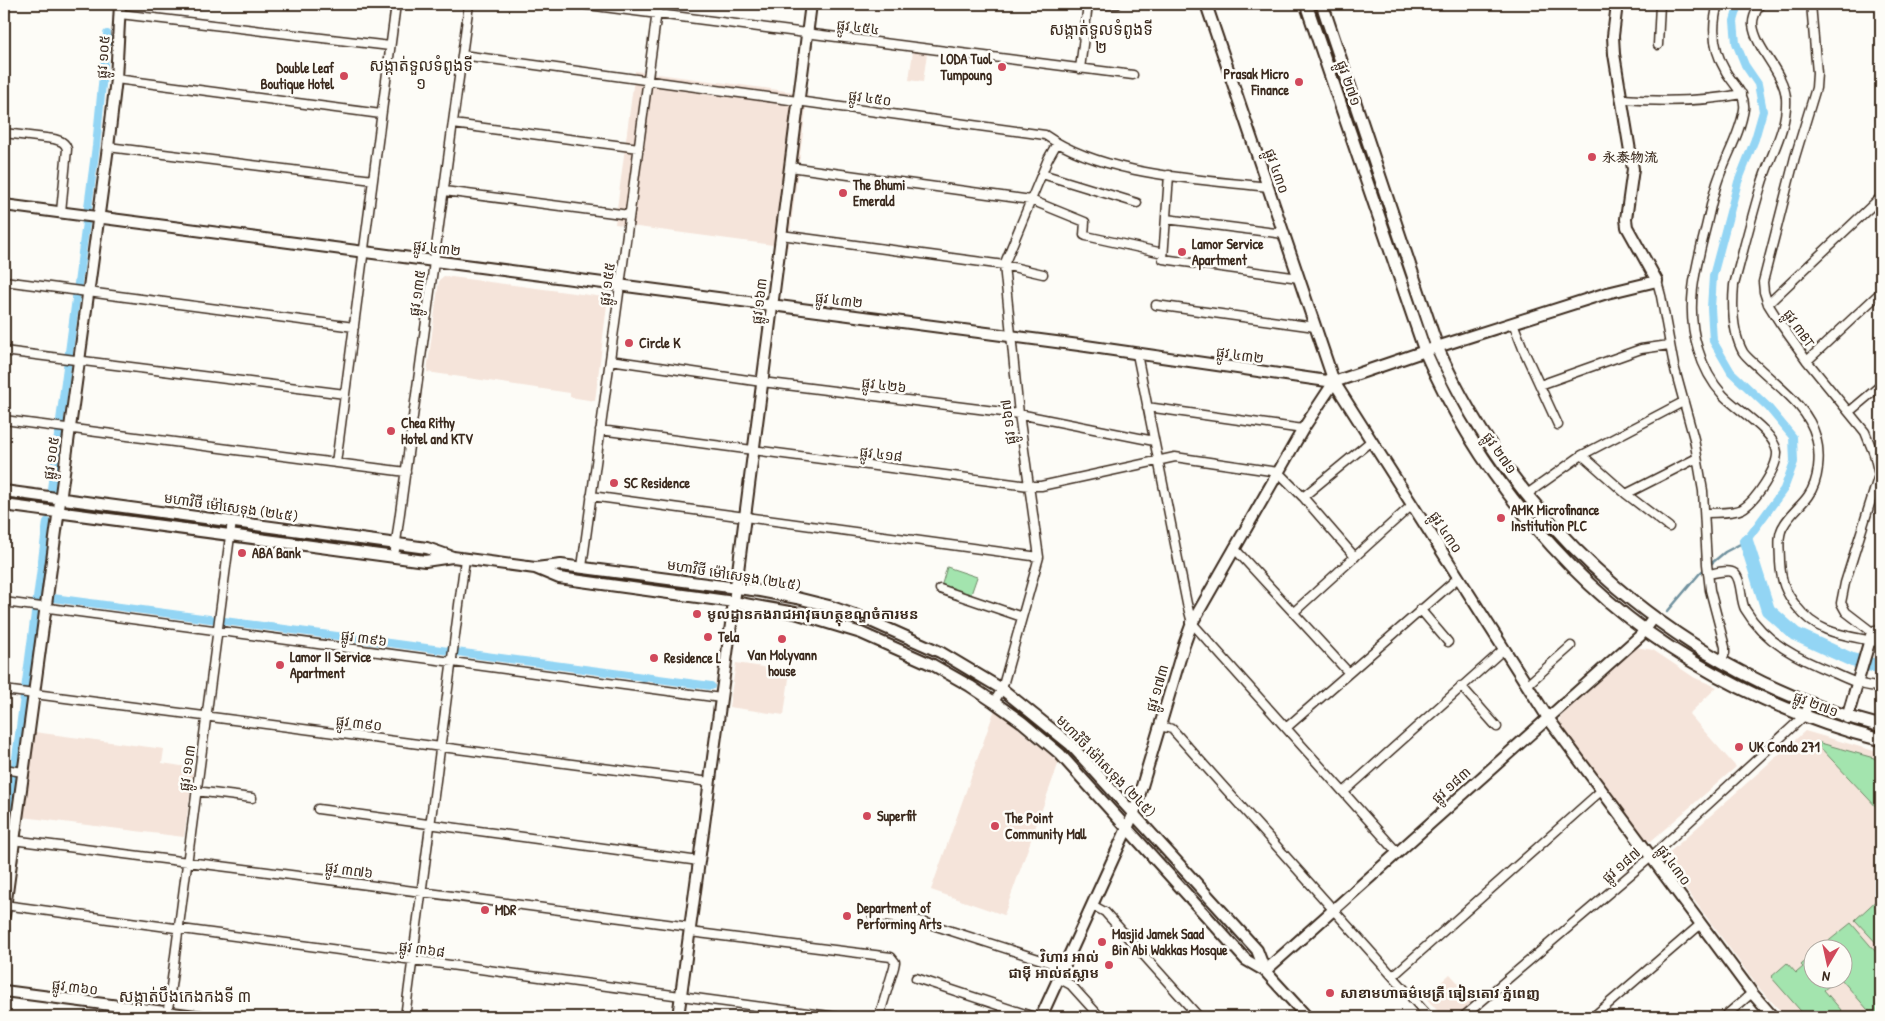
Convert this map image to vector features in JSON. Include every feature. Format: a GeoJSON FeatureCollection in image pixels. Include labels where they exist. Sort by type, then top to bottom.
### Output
{"type":"FeatureCollection","features":[{"type":"Feature","properties":{"kind":"main road","name":"ផ្លូវ ២៧១"},"geometry":{"type":"LineString","coordinates":[[1306,4],[1425,351],[1440,385],[1460,422],[1516,502],[1563,557],[1596,588],[1645,629],[1701,666],[1771,702],[1804,716],[1843,730],[1881,740]]}},
{"type":"Feature","properties":{"kind":"main road","name":"ផ្លូវ ២៧១"},"geometry":{"type":"LineString","coordinates":[[1322,4],[1437,347],[1451,378],[1472,416],[1526,494],[1573,547],[1617,589],[1654,619],[1720,661],[1760,682],[1809,704],[1847,718],[1881,726]]}},
{"type":"Feature","properties":{"kind":"street"},"geometry":{"type":"LineString","coordinates":[[336,463],[396,4]]}},
{"type":"Feature","properties":{"kind":"street","name":"ផ្លូវ ១៣៥"},"geometry":{"type":"LineString","coordinates":[[394,557],[469,4]]}},
{"type":"Feature","properties":{"kind":"street","name":"ផ្លូវ ៤៥៤"},"geometry":{"type":"LineString","coordinates":[[580,4],[1133,75]]}},
{"type":"Feature","properties":{"kind":"street","name":"ផ្លូវ ១៥៥"},"geometry":{"type":"LineString","coordinates":[[582,567],[658,4]]}},
{"type":"Feature","properties":{"kind":"street","name":"ផ្លូវ ១៦៣"},"geometry":{"type":"LineString","coordinates":[[678,1017],[736,588],[811,4]]}},
{"type":"Feature","properties":{"kind":"street"},"geometry":{"type":"LineString","coordinates":[[1080,68],[1088,4]]}},
{"type":"Feature","properties":{"kind":"street"},"geometry":{"type":"LineString","coordinates":[[1093,4],[1117,4]]}},
{"type":"Feature","properties":{"kind":"street","name":"ផ្លូវ ៤៣០"},"geometry":{"type":"LineString","coordinates":[[1206,4],[1334,382],[1548,718],[1752,993],[1773,1017]]}},
{"type":"Feature","properties":{"kind":"street"},"geometry":{"type":"LineString","coordinates":[[1617,4],[1613,36],[1614,54],[1633,168],[1626,219],[1627,227],[1657,281],[1669,345],[1694,439],[1703,491],[1710,590],[1725,647],[1725,653],[1720,661]]}},
{"type":"Feature","properties":{"kind":"street"},"geometry":{"type":"LineString","coordinates":[[1658,45],[1660,4]]}},
{"type":"Feature","properties":{"kind":"street"},"geometry":{"type":"LineString","coordinates":[[1705,513],[1734,511],[1753,500],[1775,464],[1777,452],[1773,442],[1723,395],[1707,373],[1691,321],[1696,265],[1717,183],[1741,120],[1744,106],[1742,94],[1726,72],[1716,50],[1714,19],[1718,4]]}},
{"type":"Feature","properties":{"kind":"street"},"geometry":{"type":"LineString","coordinates":[[1760,4],[1754,16],[1753,25],[1779,77],[1786,97],[1785,111],[1782,128],[1761,184],[1734,285],[1732,302],[1734,323],[1744,354],[1802,408],[1816,437],[1819,455],[1816,476],[1810,494],[1783,525],[1780,535],[1782,584],[1790,599],[1804,617],[1816,626],[1844,635],[1873,637],[1881,643]]}},
{"type":"Feature","properties":{"kind":"street","name":"ផ្លូវ ៣BT"},"geometry":{"type":"LineString","coordinates":[[1810,4],[1816,66],[1816,88],[1795,156],[1763,282],[1768,304],[1807,361],[1865,432],[1874,454],[1879,475],[1845,583],[1841,603],[1846,612],[1873,637]]}},
{"type":"Feature","properties":{"kind":"street"},"geometry":{"type":"LineString","coordinates":[[120,9],[390,46]]}},
{"type":"Feature","properties":{"kind":"street","name":"ផ្លូវ ១០៥"},"geometry":{"type":"LineString","coordinates":[[4,909],[14,771],[60,499],[66,428],[84,292],[108,147],[116,79],[120,9]]}},
{"type":"Feature","properties":{"kind":"street","name":"ផ្លូវ ៤៥០"},"geometry":{"type":"LineString","coordinates":[[462,55],[1045,135],[1068,148],[1108,162],[1169,176],[1268,187]]}},
{"type":"Feature","properties":{"kind":"street"},"geometry":{"type":"LineString","coordinates":[[116,79],[381,114]]}},
{"type":"Feature","properties":{"kind":"street"},"geometry":{"type":"LineString","coordinates":[[1622,99],[1661,102],[1689,101],[1713,100],[1742,94]]}},
{"type":"Feature","properties":{"kind":"street"},"geometry":{"type":"LineString","coordinates":[[453,124],[638,148]]}},
{"type":"Feature","properties":{"kind":"street"},"geometry":{"type":"LineString","coordinates":[[4,133],[54,139],[62,141],[66,145],[60,212]]}},
{"type":"Feature","properties":{"kind":"street","name":"ផ្លូវ ១៦៧"},"geometry":{"type":"LineString","coordinates":[[994,702],[1002,689],[1039,557],[1019,414],[1004,264],[1057,143]]}},
{"type":"Feature","properties":{"kind":"street"},"geometry":{"type":"LineString","coordinates":[[108,147],[373,180]]}},
{"type":"Feature","properties":{"kind":"street"},"geometry":{"type":"LineString","coordinates":[[790,167],[1031,200],[1084,222],[1084,235],[1086,236],[1163,256],[1299,278]]}},
{"type":"Feature","properties":{"kind":"street"},"geometry":{"type":"LineString","coordinates":[[1042,174],[1136,203]]}},
{"type":"Feature","properties":{"kind":"street"},"geometry":{"type":"LineString","coordinates":[[1163,256],[1169,176]]}},
{"type":"Feature","properties":{"kind":"street"},"geometry":{"type":"LineString","coordinates":[[444,191],[630,215]]}},
{"type":"Feature","properties":{"kind":"street"},"geometry":{"type":"LineString","coordinates":[[1768,304],[1881,197]]}},
{"type":"Feature","properties":{"kind":"street","name":"ផ្លូវ ៤៣២"},"geometry":{"type":"LineString","coordinates":[[4,204],[1012,337],[1334,382],[1607,293],[1657,281]]}},
{"type":"Feature","properties":{"kind":"street"},"geometry":{"type":"LineString","coordinates":[[1166,219],[1284,234]]}},
{"type":"Feature","properties":{"kind":"street"},"geometry":{"type":"LineString","coordinates":[[781,235],[1004,264],[1043,274]]}},
{"type":"Feature","properties":{"kind":"street"},"geometry":{"type":"LineString","coordinates":[[4,281],[354,327]]}},
{"type":"Feature","properties":{"kind":"street"},"geometry":{"type":"LineString","coordinates":[[1807,361],[1881,292]]}},
{"type":"Feature","properties":{"kind":"street"},"geometry":{"type":"LineString","coordinates":[[1156,305],[1315,327]]}},
{"type":"Feature","properties":{"kind":"street"},"geometry":{"type":"LineString","coordinates":[[1513,323],[1558,425]]}},
{"type":"Feature","properties":{"kind":"street"},"geometry":{"type":"LineString","coordinates":[[1540,385],[1641,349],[1669,345]]}},
{"type":"Feature","properties":{"kind":"street"},"geometry":{"type":"LineString","coordinates":[[4,351],[345,394]]}},
{"type":"Feature","properties":{"kind":"street"},"geometry":{"type":"LineString","coordinates":[[1137,354],[1186,604],[1192,623],[1397,852]]}},
{"type":"Feature","properties":{"kind":"street","name":"ផ្លូវ ៤២៦"},"geometry":{"type":"LineString","coordinates":[[610,360],[762,382],[1019,414],[1154,442]]}},
{"type":"Feature","properties":{"kind":"street","name":"ផ្លូវ ១៧៣"},"geometry":{"type":"LineString","coordinates":[[1041,1017],[1134,813],[1192,623],[1303,429],[1334,382]]}},
{"type":"Feature","properties":{"kind":"street"},"geometry":{"type":"LineString","coordinates":[[1849,412],[1881,385]]}},
{"type":"Feature","properties":{"kind":"street"},"geometry":{"type":"LineString","coordinates":[[1526,494],[1582,455],[1683,402]]}},
{"type":"Feature","properties":{"kind":"street"},"geometry":{"type":"LineString","coordinates":[[1147,407],[1303,429]]}},
{"type":"Feature","properties":{"kind":"street"},"geometry":{"type":"LineString","coordinates":[[4,420],[406,472]]}},
{"type":"Feature","properties":{"kind":"street","name":"ផ្លូវ ៤១៨"},"geometry":{"type":"LineString","coordinates":[[600,430],[1029,486],[1041,486],[1175,457],[1278,472]]}},
{"type":"Feature","properties":{"kind":"street"},"geometry":{"type":"LineString","coordinates":[[1303,497],[1372,441]]}},
{"type":"Feature","properties":{"kind":"street"},"geometry":{"type":"LineString","coordinates":[[1582,455],[1626,494],[1669,527]]}},
{"type":"Feature","properties":{"kind":"street"},"geometry":{"type":"LineString","coordinates":[[1626,494],[1697,458]]}},
{"type":"Feature","properties":{"kind":"street"},"geometry":{"type":"LineString","coordinates":[[1278,472],[1303,497],[1355,557]]}},
{"type":"Feature","properties":{"kind":"street","name":"មហាវិថី ម៉ៅសេទុង (២៤៥)"},"geometry":{"type":"LineString","coordinates":[[4,491],[396,543],[427,548],[453,557],[466,559],[534,568],[561,565],[582,567],[736,588],[797,598],[829,606],[866,619],[919,641],[976,672],[1002,689],[1070,744],[1257,950],[1265,971]]}},
{"type":"Feature","properties":{"kind":"street"},"geometry":{"type":"LineString","coordinates":[[591,496],[1039,557]]}},
{"type":"Feature","properties":{"kind":"street","name":"មហាវិថី ម៉ៅសេទុង (២៤៥)"},"geometry":{"type":"LineString","coordinates":[[4,505],[425,561],[453,557]]}},
{"type":"Feature","properties":{"kind":"street"},"geometry":{"type":"LineString","coordinates":[[1294,612],[1412,505]]}},
{"type":"Feature","properties":{"kind":"street","name":"ផ្លូវ ១១៣"},"geometry":{"type":"LineString","coordinates":[[167,1015],[232,521]]}},
{"type":"Feature","properties":{"kind":"street"},"geometry":{"type":"LineString","coordinates":[[1234,548],[1349,673]]}},
{"type":"Feature","properties":{"kind":"street"},"geometry":{"type":"LineString","coordinates":[[405,1017],[466,559]]}},
{"type":"Feature","properties":{"kind":"street","name":"មហាវិថី ម៉ៅសេទុង (២៤៥)"},"geometry":{"type":"LineString","coordinates":[[534,568],[559,578],[734,602],[795,613],[825,621],[861,633],[912,654],[970,686],[994,702],[1060,754],[1246,960],[1265,971],[1307,1017]]}},
{"type":"Feature","properties":{"kind":"street"},"geometry":{"type":"LineString","coordinates":[[1708,573],[1731,571],[1736,574],[1744,608],[1754,622],[1772,640],[1807,663],[1881,687]]}},
{"type":"Feature","properties":{"kind":"street"},"geometry":{"type":"LineString","coordinates":[[1286,728],[1458,577]]}},
{"type":"Feature","properties":{"kind":"street"},"geometry":{"type":"LineString","coordinates":[[940,589],[1022,617]]}},
{"type":"Feature","properties":{"kind":"street","name":"ផ្លូវ ៣៩៦"},"geometry":{"type":"LineString","coordinates":[[4,602],[42,603],[721,698]]}},
{"type":"Feature","properties":{"kind":"street"},"geometry":{"type":"LineString","coordinates":[[825,621],[829,606]]}},
{"type":"Feature","properties":{"kind":"street"},"geometry":{"type":"LineString","coordinates":[[1420,609],[1448,642]]}},
{"type":"Feature","properties":{"kind":"street","name":"ផ្លូវ ១៨៣"},"geometry":{"type":"LineString","coordinates":[[1265,971],[1332,909],[1640,636],[1654,619]]}},
{"type":"Feature","properties":{"kind":"street"},"geometry":{"type":"LineString","coordinates":[[1847,718],[1873,637]]}},
{"type":"Feature","properties":{"kind":"street"},"geometry":{"type":"LineString","coordinates":[[1527,685],[1571,646]]}},
{"type":"Feature","properties":{"kind":"street"},"geometry":{"type":"LineString","coordinates":[[1344,792],[1504,649]]}},
{"type":"Feature","properties":{"kind":"street"},"geometry":{"type":"LineString","coordinates":[[1461,686],[1497,727]]}},
{"type":"Feature","properties":{"kind":"street","name":"ផ្លូវ ៣៩០"},"geometry":{"type":"LineString","coordinates":[[4,690],[710,782]]}},
{"type":"Feature","properties":{"kind":"street","name":"ផ្លូវ ១៨៧"},"geometry":{"type":"LineString","coordinates":[[1463,1017],[1651,856],[1804,716],[1809,704]]}},
{"type":"Feature","properties":{"kind":"street"},"geometry":{"type":"LineString","coordinates":[[1160,726],[1172,729],[1429,1017]]}},
{"type":"Feature","properties":{"kind":"street"},"geometry":{"type":"LineString","coordinates":[[1393,976],[1602,790]]}},
{"type":"Feature","properties":{"kind":"street"},"geometry":{"type":"LineString","coordinates":[[196,791],[252,798]]}},
{"type":"Feature","properties":{"kind":"street"},"geometry":{"type":"LineString","coordinates":[[318,810],[700,861]]}},
{"type":"Feature","properties":{"kind":"street","name":"ផ្លូវ ៣៧៦"},"geometry":{"type":"LineString","coordinates":[[9,840],[422,892],[891,957],[895,962],[879,1017]]}},
{"type":"Feature","properties":{"kind":"street"},"geometry":{"type":"LineString","coordinates":[[1180,887],[1191,877]]}},
{"type":"Feature","properties":{"kind":"street"},"geometry":{"type":"LineString","coordinates":[[1092,905],[1105,912],[1199,1017]]}},
{"type":"Feature","properties":{"kind":"street","name":"ផ្លូវ ៣៦៨"},"geometry":{"type":"LineString","coordinates":[[4,909],[178,929],[837,1017]]}},
{"type":"Feature","properties":{"kind":"street"},"geometry":{"type":"LineString","coordinates":[[873,916],[920,921],[1063,968]]}},
{"type":"Feature","properties":{"kind":"street"},"geometry":{"type":"LineString","coordinates":[[1593,1017],[1701,924]]}},
{"type":"Feature","properties":{"kind":"street"},"geometry":{"type":"LineString","coordinates":[[916,978],[1034,1017]]}},
{"type":"Feature","properties":{"kind":"street"},"geometry":{"type":"LineString","coordinates":[[1058,978],[1071,985],[1100,1017]]}},
{"type":"Feature","properties":{"kind":"street","name":"ផ្លូវ ៣៦០"},"geometry":{"type":"LineString","coordinates":[[4,991],[167,1015],[203,1017]]}},
{"type":"Feature","properties":{"kind":"street"},"geometry":{"type":"LineString","coordinates":[[1724,1017],[1752,993]]}},
{"type":"Feature","properties":{"kind":"shaded area"},"geometry":{"type":"Polygon","coordinates":[[[913,51],[927,53],[923,82],[909,80],[913,51]]]}},
{"type":"Feature","properties":{"kind":"shaded area"},"geometry":{"type":"Polygon","coordinates":[[[635,71],[808,94],[788,247],[615,224],[635,71]]]}},
{"type":"Feature","properties":{"kind":"shaded area"},"geometry":{"type":"Polygon","coordinates":[[[444,276],[604,297],[607,305],[595,401],[570,397],[570,393],[427,372],[439,280],[444,276]]]}},
{"type":"Feature","properties":{"kind":"shaded area"},"geometry":{"type":"Polygon","coordinates":[[[1636,647],[1653,650],[1695,678],[1717,687],[1689,714],[1736,767],[1651,841],[1646,840],[1560,724],[1560,717],[1636,647]]]}},
{"type":"Feature","properties":{"kind":"shaded area"},"geometry":{"type":"Polygon","coordinates":[[[736,663],[790,671],[784,715],[729,707],[736,663]]]}},
{"type":"Feature","properties":{"kind":"shaded area","name":"The Point Community Mall"},"geometry":{"type":"Polygon","coordinates":[[[995,709],[1059,762],[1004,915],[931,890],[995,709]]]}},
{"type":"Feature","properties":{"kind":"shaded area"},"geometry":{"type":"Polygon","coordinates":[[[1805,731],[1881,753],[1881,1017],[1786,1017],[1758,987],[1663,858],[1805,731]]]}},
{"type":"Feature","properties":{"kind":"shaded area"},"geometry":{"type":"Polygon","coordinates":[[[34,732],[164,749],[162,763],[194,768],[184,837],[23,817],[34,732]]]}},
{"type":"Feature","properties":{"kind":"shaded area"},"geometry":{"type":"Polygon","coordinates":[[[1450,974],[1474,1000],[1456,1017],[1443,1017],[1425,997],[1450,974]]]}},
{"type":"Feature","properties":{"kind":"green space"},"geometry":{"type":"Polygon","coordinates":[[[947,567],[977,577],[970,597],[941,587],[947,567]]]}},
{"type":"Feature","properties":{"kind":"green space"},"geometry":{"type":"Polygon","coordinates":[[[1817,742],[1881,760],[1881,812],[1818,745],[1817,742]]]}},
{"type":"Feature","properties":{"kind":"green space"},"geometry":{"type":"Polygon","coordinates":[[[1881,896],[1881,948],[1855,920],[1881,896]]]}},
{"type":"Feature","properties":{"kind":"green space"},"geometry":{"type":"Polygon","coordinates":[[[1851,923],[1881,958],[1881,1017],[1874,1017],[1849,988],[1852,988],[1852,938],[1832,938],[1851,923]]]}},
{"type":"Feature","properties":{"kind":"green space"},"geometry":{"type":"Polygon","coordinates":[[[1787,963],[1796,973],[1802,968],[1802,988],[1826,988],[1824,990],[1847,1017],[1806,1017],[1771,977],[1787,963]]]}},
{"type":"Feature","properties":{"kind":"waterway"},"geometry":{"type":"LineString","coordinates":[[1739,4],[1734,21],[1736,43],[1745,65],[1758,84],[1763,111],[1755,139],[1738,182],[1713,276],[1711,308],[1713,341],[1731,372],[1768,407],[1793,437],[1794,462],[1784,489],[1746,541]]}},
{"type":"Feature","properties":{"kind":"waterway"},"geometry":{"type":"LineString","coordinates":[[51,489],[96,146],[107,34]]}},
{"type":"Feature","properties":{"kind":"waterway"},"geometry":{"type":"LineString","coordinates":[[4,849],[47,522]]}},
{"type":"Feature","properties":{"kind":"waterway"},"geometry":{"type":"LineString","coordinates":[[1667,612],[1700,573],[1725,552],[1746,541]]}},
{"type":"Feature","properties":{"kind":"waterway"},"geometry":{"type":"LineString","coordinates":[[1746,541],[1768,610],[1795,634],[1852,660],[1872,665],[1881,665]]}},
{"type":"Feature","properties":{"kind":"waterway"},"geometry":{"type":"LineString","coordinates":[[38,596],[711,686]]}},
{"type":"Feature","properties":{"kind":"place","name":"LODA Tuol Tumpoung"},"geometry":{"type":"Point","coordinates":[1002,67]}},
{"type":"Feature","properties":{"kind":"place","name":"Double Leaf Boutique Hotel"},"geometry":{"type":"Point","coordinates":[344,76]}},
{"type":"Feature","properties":{"kind":"place","name":"Prasak Micro Finance"},"geometry":{"type":"Point","coordinates":[1299,82]}},
{"type":"Feature","properties":{"kind":"place","name":"永泰物流"},"geometry":{"type":"Point","coordinates":[1592,157]}},
{"type":"Feature","properties":{"kind":"place","name":"The Bhumi Emerald"},"geometry":{"type":"Point","coordinates":[843,193]}},
{"type":"Feature","properties":{"kind":"place","name":"Lamor Service Apartment"},"geometry":{"type":"Point","coordinates":[1182,252]}},
{"type":"Feature","properties":{"kind":"place","name":"Circle K"},"geometry":{"type":"Point","coordinates":[629,343]}},
{"type":"Feature","properties":{"kind":"place","name":"Chea Rithy Hotel and KTV"},"geometry":{"type":"Point","coordinates":[391,431]}},
{"type":"Feature","properties":{"kind":"place","name":"SC Residence"},"geometry":{"type":"Point","coordinates":[614,483]}},
{"type":"Feature","properties":{"kind":"place","name":"AMK Microfinance Institution PLC"},"geometry":{"type":"Point","coordinates":[1501,518]}},
{"type":"Feature","properties":{"kind":"place","name":"ABA Bank"},"geometry":{"type":"Point","coordinates":[242,553]}},
{"type":"Feature","properties":{"kind":"place","name":"មូលដ្ឋានកងរាជអាវុធហត្ថុខណ្ឌចំការមន"},"geometry":{"type":"Point","coordinates":[697,614]}},
{"type":"Feature","properties":{"kind":"place","name":"Tela"},"geometry":{"type":"Point","coordinates":[708,637]}},
{"type":"Feature","properties":{"kind":"place","name":"Van Molyvann house"},"geometry":{"type":"Point","coordinates":[782,639]}},
{"type":"Feature","properties":{"kind":"place","name":"Residence L"},"geometry":{"type":"Point","coordinates":[654,658]}},
{"type":"Feature","properties":{"kind":"place","name":"Lamor II Service Apartment"},"geometry":{"type":"Point","coordinates":[280,665]}},
{"type":"Feature","properties":{"kind":"place","name":"UK Condo 271"},"geometry":{"type":"Point","coordinates":[1739,747]}},
{"type":"Feature","properties":{"kind":"place","name":"Superfit"},"geometry":{"type":"Point","coordinates":[867,816]}},
{"type":"Feature","properties":{"kind":"place","name":"The Point Community Mall"},"geometry":{"type":"Point","coordinates":[995,826]}},
{"type":"Feature","properties":{"kind":"place","name":"MDR"},"geometry":{"type":"Point","coordinates":[485,910]}},
{"type":"Feature","properties":{"kind":"place","name":"Department of Performing Arts"},"geometry":{"type":"Point","coordinates":[847,916]}},
{"type":"Feature","properties":{"kind":"place","name":"Masjid Jamek Saad Bin Abi Wakkas Mosque"},"geometry":{"type":"Point","coordinates":[1102,942]}},
{"type":"Feature","properties":{"kind":"place","name":"វិហារ អាល់ ជាម៉ី អាល់ឥស្លាម"},"geometry":{"type":"Point","coordinates":[1109,965]}},
{"type":"Feature","properties":{"kind":"place","name":"សាខាមហាធម៌មេត្រី ធៀនតោវ ភ្នំពេញ"},"geometry":{"type":"Point","coordinates":[1330,993]}},
{"type":"Feature","properties":{"kind":"district","name":"សង្កាត់ទួលទំពូងទី ២"},"geometry":{"type":"Point","coordinates":[1101,38]}},
{"type":"Feature","properties":{"kind":"district","name":"សង្កាត់ទួលទំពូងទី ១"},"geometry":{"type":"Point","coordinates":[421,74]}},
{"type":"Feature","properties":{"kind":"district","name":"សង្កាត់បឹងកេងកងទី ៣"},"geometry":{"type":"Point","coordinates":[185,996]}}]}
